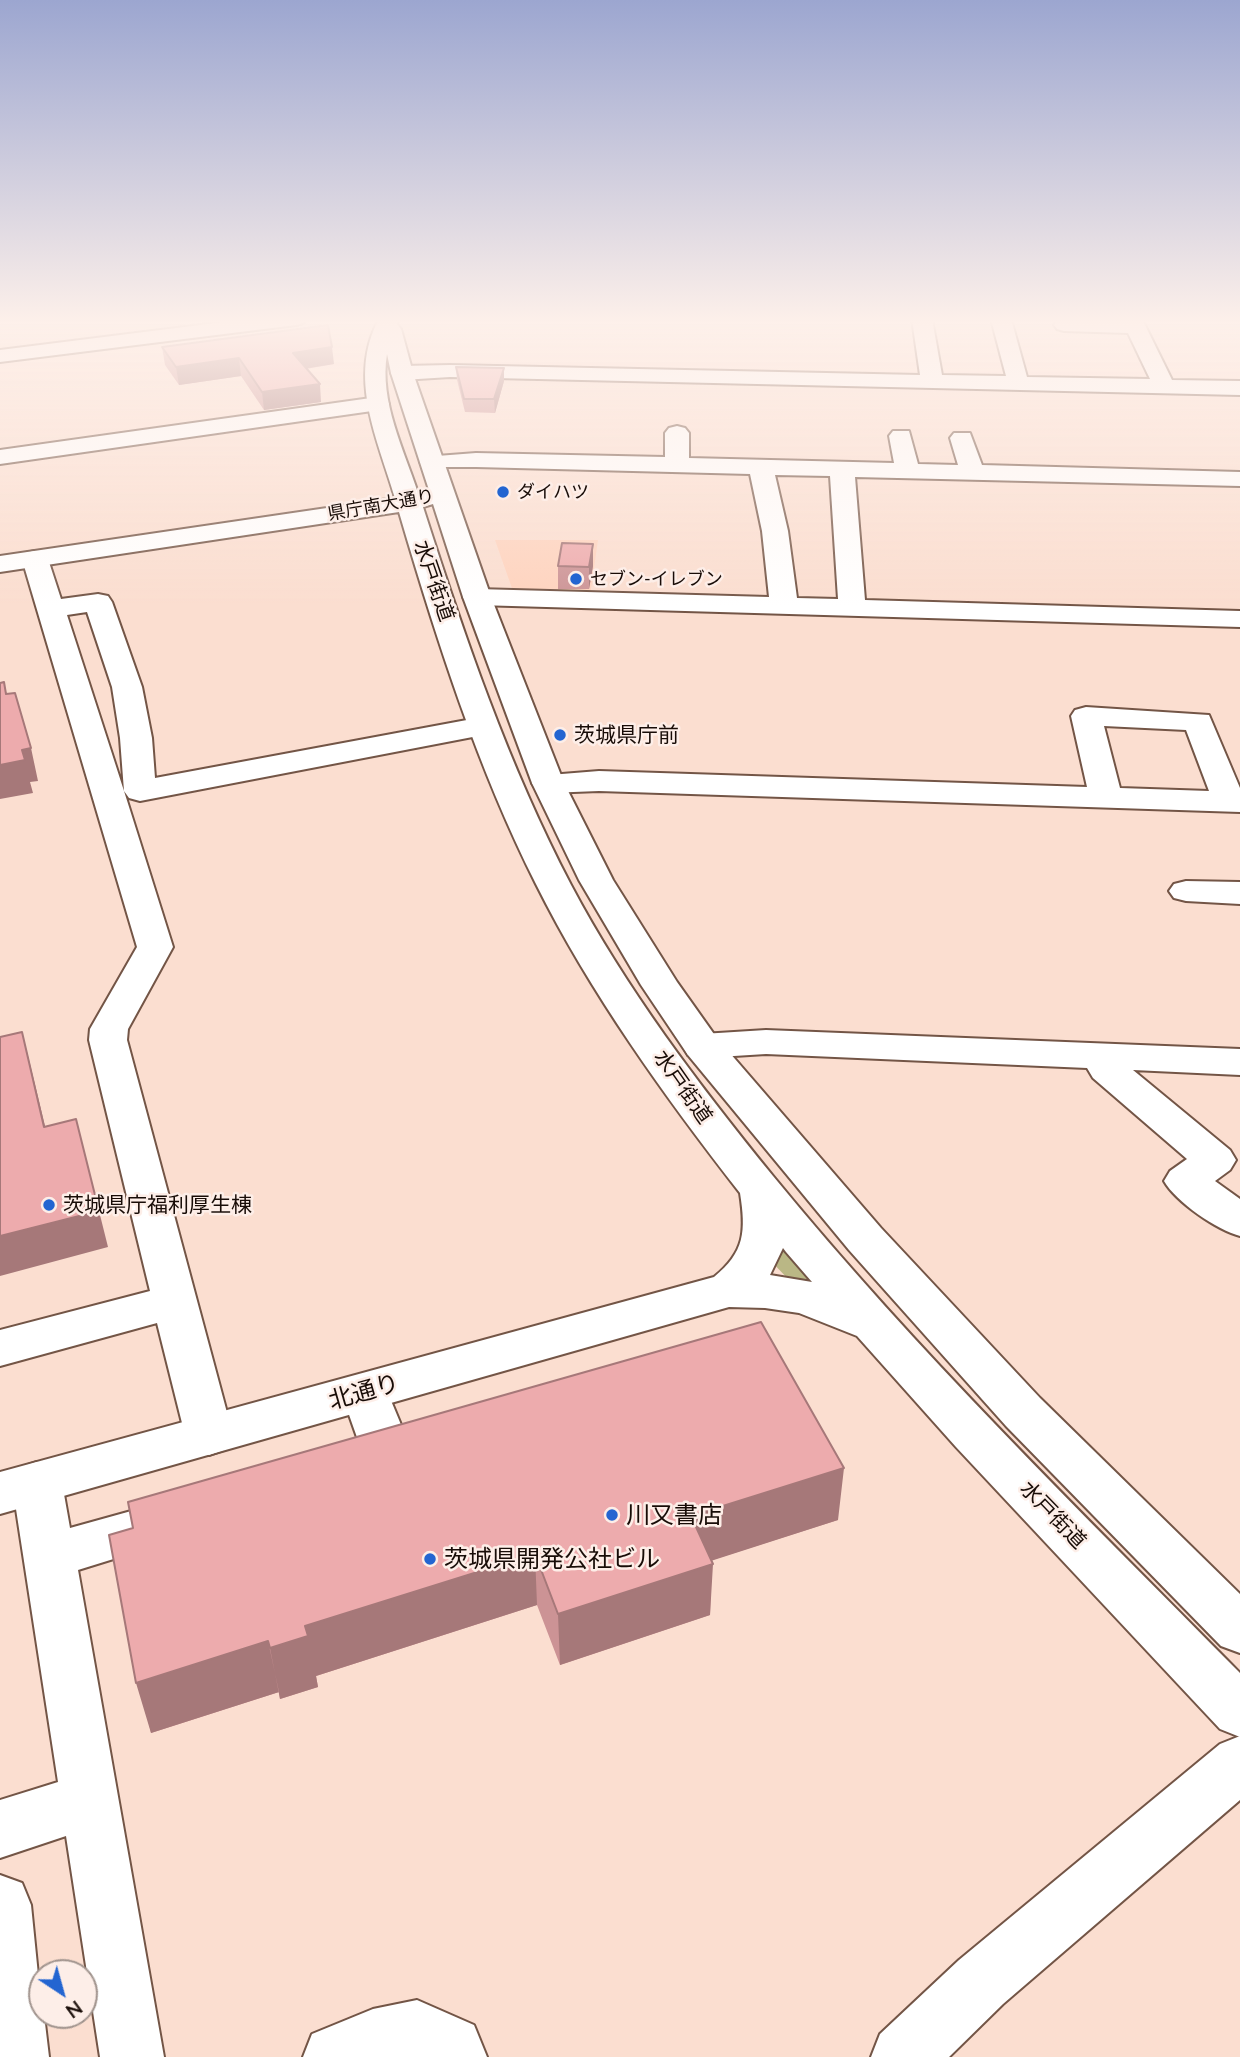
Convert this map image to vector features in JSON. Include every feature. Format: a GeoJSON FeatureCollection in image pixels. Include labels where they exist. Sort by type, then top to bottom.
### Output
{"type":"FeatureCollection","features":[{"type":"Feature","properties":{"kind":"main road"},"geometry":{"type":"LineString","coordinates":[[0,457],[300,415]]}},
{"type":"Feature","properties":{"kind":"main road","name":"水戸街道"},"geometry":{"type":"LineString","coordinates":[[384,415],[477,597],[543,771],[607,900],[702,1045],[865,1239],[1023,1412],[1240,1629]]}},
{"type":"Feature","properties":{"kind":"main road","name":"水戸街道"},"geometry":{"type":"LineString","coordinates":[[409,415],[422,487],[483,726],[498,763],[578,928],[706,1121],[814,1256],[979,1438],[1240,1711]]}},
{"type":"Feature","properties":{"kind":"main road"},"geometry":{"type":"LineString","coordinates":[[677,433],[677,466]]}},
{"type":"Feature","properties":{"kind":"main road"},"geometry":{"type":"LineString","coordinates":[[901,436],[907,472]]}},
{"type":"Feature","properties":{"kind":"main road"},"geometry":{"type":"LineString","coordinates":[[961,438],[972,473]]}},
{"type":"Feature","properties":{"kind":"main road"},"geometry":{"type":"LineString","coordinates":[[790,442],[792,468]]}},
{"type":"Feature","properties":{"kind":"main road"},"geometry":{"type":"LineString","coordinates":[[422,487],[476,460],[677,466],[734,457],[761,468],[1240,479]]}},
{"type":"Feature","properties":{"kind":"main road"},"geometry":{"type":"LineString","coordinates":[[761,468],[775,531],[784,605]]}},
{"type":"Feature","properties":{"kind":"main road"},"geometry":{"type":"LineString","coordinates":[[842,470],[852,607]]}},
{"type":"Feature","properties":{"kind":"main road","name":"県庁南大通り"},"geometry":{"type":"LineString","coordinates":[[0,549],[422,487]]}},
{"type":"Feature","properties":{"kind":"main road","name":"県庁南大通り"},"geometry":{"type":"LineString","coordinates":[[18,562],[422,487]]}},
{"type":"Feature","properties":{"kind":"main road"},"geometry":{"type":"LineString","coordinates":[[18,562],[52,610],[153,936],[155,947],[109,1029],[108,1040],[114,1072],[209,1435]]}},
{"type":"Feature","properties":{"kind":"main road"},"geometry":{"type":"LineString","coordinates":[[477,597],[1240,618]]}},
{"type":"Feature","properties":{"kind":"main road"},"geometry":{"type":"LineString","coordinates":[[52,610],[98,602],[127,687],[136,738],[140,791],[483,726]]}},
{"type":"Feature","properties":{"kind":"main road"},"geometry":{"type":"LineString","coordinates":[[498,763],[599,781],[1106,798],[1235,802],[1198,721],[1086,716],[1106,798]]}},
{"type":"Feature","properties":{"kind":"main road"},"geometry":{"type":"LineString","coordinates":[[1186,891],[1240,893]]}},
{"type":"Feature","properties":{"kind":"main road"},"geometry":{"type":"LineString","coordinates":[[702,1045],[766,1042],[1240,1062]]}},
{"type":"Feature","properties":{"kind":"main road"},"geometry":{"type":"LineString","coordinates":[[1102,1056],[1107,1069],[1215,1160],[1185,1181],[1240,1221]]}},
{"type":"Feature","properties":{"kind":"main road"},"geometry":{"type":"LineString","coordinates":[[729,1290],[745,1278],[762,1247],[766,1216],[761,1190]]}},
{"type":"Feature","properties":{"kind":"main road"},"geometry":{"type":"LineString","coordinates":[[729,1290],[775,1291],[821,1301],[844,1308],[879,1329]]}},
{"type":"Feature","properties":{"kind":"main road","name":"北通り"},"geometry":{"type":"LineString","coordinates":[[18,1488],[729,1290]]}},
{"type":"Feature","properties":{"kind":"main road"},"geometry":{"type":"LineString","coordinates":[[0,1348],[174,1302]]}},
{"type":"Feature","properties":{"kind":"main road"},"geometry":{"type":"LineString","coordinates":[[315,1479],[368,1464],[380,1456],[384,1444],[365,1392]]}},
{"type":"Feature","properties":{"kind":"main road"},"geometry":{"type":"LineString","coordinates":[[18,1488],[49,1556],[132,2057]]}},
{"type":"Feature","properties":{"kind":"main road"},"geometry":{"type":"LineString","coordinates":[[49,1556],[209,1510]]}},
{"type":"Feature","properties":{"kind":"main road"},"geometry":{"type":"LineString","coordinates":[[903,2057],[981,1982],[1240,1763]]}},
{"type":"Feature","properties":{"kind":"main road"},"geometry":{"type":"LineString","coordinates":[[0,1829],[90,1800]]}},
{"type":"Feature","properties":{"kind":"main road"},"geometry":{"type":"LineString","coordinates":[[0,1905],[18,2057]]}},
{"type":"Feature","properties":{"kind":"main road"},"geometry":{"type":"LineString","coordinates":[[335,2057],[373,2040],[416,2032],[451,2048],[455,2057]]}},
{"type":"Feature","properties":{"kind":"shaded area"},"geometry":{"type":"Polygon","coordinates":[[[495,540],[598,540],[590,596],[514,594],[495,540]]]}},
{"type":"Feature","properties":{"kind":"shaded area"},"geometry":{"type":"Polygon","coordinates":[[[775,1237],[821,1287],[789,1280],[769,1259],[775,1237]]]}},
{"type":"Feature","properties":{"kind":"building"},"geometry":{"type":"Polygon","coordinates":[[[562,543],[593,544],[589,567],[558,566],[562,543]]]}},
{"type":"Feature","properties":{"kind":"building"},"geometry":{"type":"Polygon","coordinates":[[[4,682],[6,694],[15,693],[31,748],[22,750],[25,760],[0,765],[0,683],[4,682]]]}},
{"type":"Feature","properties":{"kind":"building","name":"茨城県庁福利厚生棟"},"geometry":{"type":"Polygon","coordinates":[[[22,1032],[44,1127],[76,1119],[99,1211],[0,1236],[0,1037],[22,1032]]]}},
{"type":"Feature","properties":{"kind":"building","name":"茨城県開発公社ビル"},"geometry":{"type":"Polygon","coordinates":[[[761,1322],[844,1468],[691,1516],[713,1564],[558,1614],[535,1554],[305,1626],[308,1636],[270,1648],[268,1641],[136,1683],[109,1535],[133,1528],[128,1502],[761,1322]]]}},
{"type":"Feature","properties":{"kind":"place","name":"ダイハツ"},"geometry":{"type":"Point","coordinates":[503,492]}},
{"type":"Feature","properties":{"kind":"place","name":"セブン-イレブン"},"geometry":{"type":"Point","coordinates":[576,579]}},
{"type":"Feature","properties":{"kind":"place","name":"茨城県庁前"},"geometry":{"type":"Point","coordinates":[560,735]}},
{"type":"Feature","properties":{"kind":"place","name":"茨城県庁福利厚生棟"},"geometry":{"type":"Point","coordinates":[49,1205]}},
{"type":"Feature","properties":{"kind":"place","name":"川又書店"},"geometry":{"type":"Point","coordinates":[612,1515]}},
{"type":"Feature","properties":{"kind":"place","name":"茨城県開発公社ビル"},"geometry":{"type":"Point","coordinates":[430,1559]}}]}
